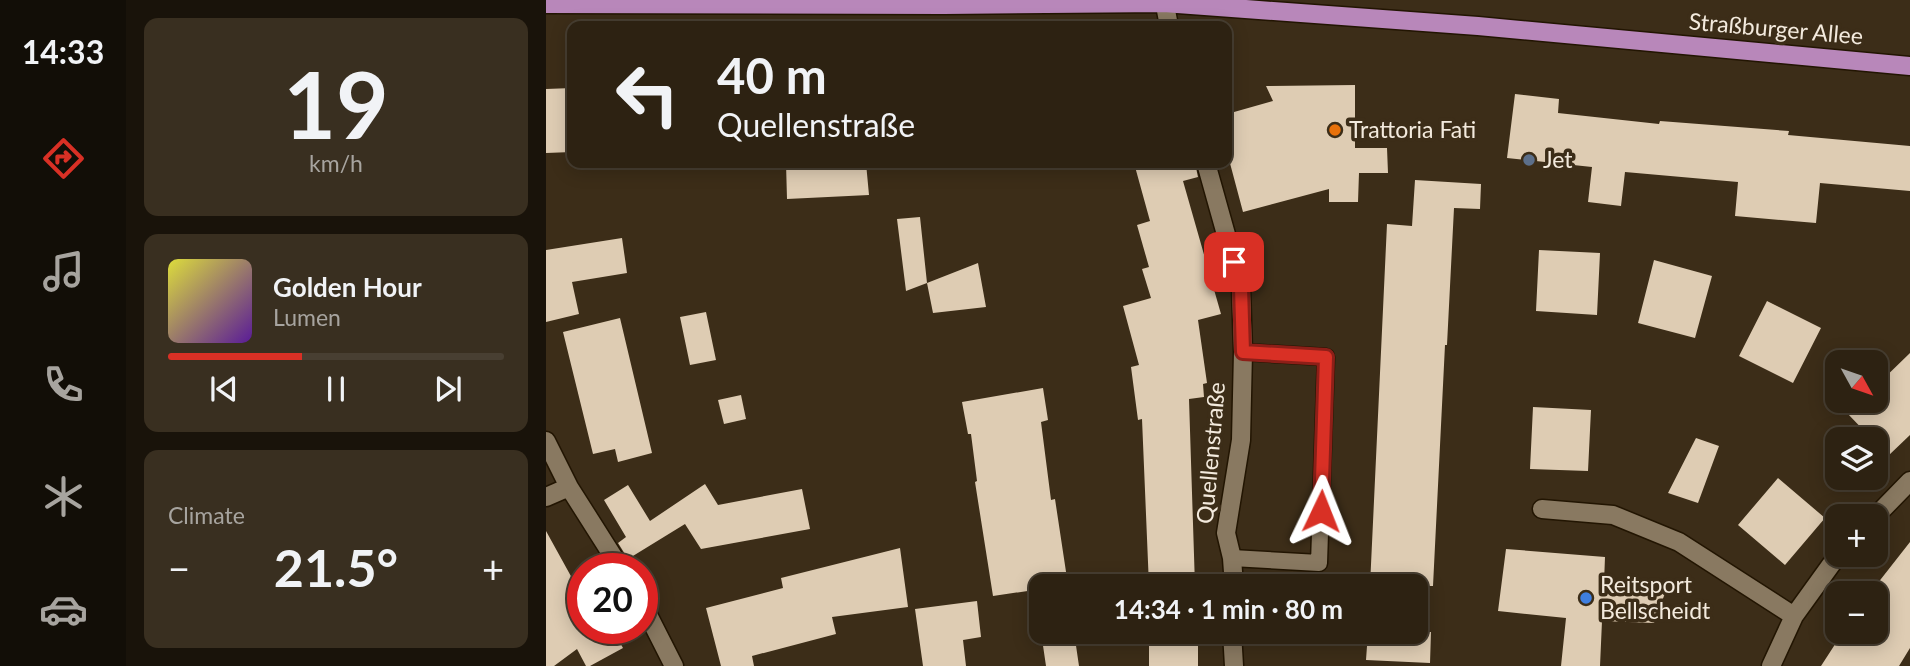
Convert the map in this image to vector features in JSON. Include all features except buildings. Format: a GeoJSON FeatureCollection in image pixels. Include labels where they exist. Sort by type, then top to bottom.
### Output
{"type":"FeatureCollection","features":[{"type":"Feature","properties":{"kind":"main road","name":"Straßburger Allee"},"geometry":{"type":"LineString","coordinates":[[546,4],[944,5],[1164,1],[1478,26],[1910,66]]}},
{"type":"Feature","properties":{"kind":"street"},"geometry":{"type":"LineString","coordinates":[[1164,1],[1168,21]]}},
{"type":"Feature","properties":{"kind":"street","name":"Quellenstraße"},"geometry":{"type":"LineString","coordinates":[[1207,168],[1241,288],[1241,440],[1226,533],[1233,574]]}},
{"type":"Feature","properties":{"kind":"street"},"geometry":{"type":"LineString","coordinates":[[546,441],[569,487],[611,553]]}},
{"type":"Feature","properties":{"kind":"street"},"geometry":{"type":"LineString","coordinates":[[1888,504],[1910,481]]}},
{"type":"Feature","properties":{"kind":"street"},"geometry":{"type":"LineString","coordinates":[[546,497],[569,487]]}},
{"type":"Feature","properties":{"kind":"street"},"geometry":{"type":"LineString","coordinates":[[1542,509],[1613,515],[1679,542],[1794,616]]}},
{"type":"Feature","properties":{"kind":"street"},"geometry":{"type":"LineString","coordinates":[[1771,666],[1794,616],[1830,567]]}},
{"type":"Feature","properties":{"kind":"street"},"geometry":{"type":"LineString","coordinates":[[658,634],[674,666]]}},
{"type":"Feature","properties":{"kind":"street"},"geometry":{"type":"LineString","coordinates":[[1233,644],[1234,666]]}},
{"type":"Feature","properties":{"kind":"lane","name":"Quellenstraße"},"geometry":{"type":"LineString","coordinates":[[1232,558],[1320,563],[1326,357],[1243,352]]}},
{"type":"Feature","properties":{"kind":"place","name":"Trattoria Fati"},"geometry":{"type":"Point","coordinates":[1335,130]}},
{"type":"Feature","properties":{"kind":"place","name":"Jet"},"geometry":{"type":"Point","coordinates":[1529,160]}},
{"type":"Feature","properties":{"kind":"place","name":"Reitsport Bellscheidt"},"geometry":{"type":"Point","coordinates":[1586,598]}},
{"type":"Feature","properties":{"kind":"route"},"geometry":{"type":"LineString","coordinates":[[1234,262],[1241,288],[1243,352],[1326,357],[1321,511]]}}]}
